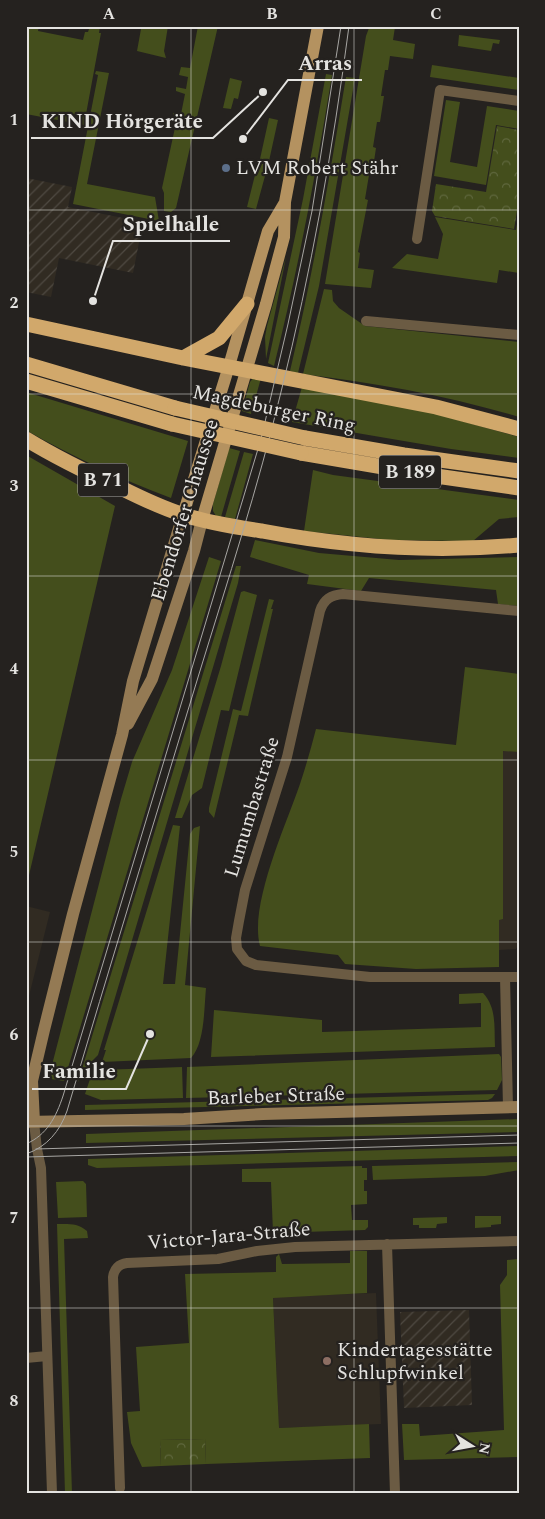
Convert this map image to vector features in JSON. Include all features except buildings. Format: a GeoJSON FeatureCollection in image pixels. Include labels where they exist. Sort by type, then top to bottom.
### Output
{"type":"FeatureCollection","features":[{"type":"Feature","properties":{"kind":"highway"},"geometry":{"type":"LineString","coordinates":[[183,358],[218,338],[247,304]]}},
{"type":"Feature","properties":{"kind":"highway"},"geometry":{"type":"LineString","coordinates":[[26,324],[183,358],[436,407],[519,429]]}},
{"type":"Feature","properties":{"kind":"highway","name":"Magdeburger Ring"},"geometry":{"type":"LineString","coordinates":[[26,364],[175,408],[305,438],[404,455],[519,471]]}},
{"type":"Feature","properties":{"kind":"highway","name":"Magdeburger Ring"},"geometry":{"type":"LineString","coordinates":[[26,381],[172,424],[301,453],[519,488]]}},
{"type":"Feature","properties":{"kind":"highway","name":"B 71"},"geometry":{"type":"LineString","coordinates":[[26,439],[72,466],[152,502],[202,520]]}},
{"type":"Feature","properties":{"kind":"highway"},"geometry":{"type":"LineString","coordinates":[[202,520],[303,539],[362,546],[427,549],[519,545]]}},
{"type":"Feature","properties":{"kind":"main road","name":"Ebendorfer Chaussee"},"geometry":{"type":"LineString","coordinates":[[122,735],[152,679],[191,560],[284,237],[285,202],[318,26]]}},
{"type":"Feature","properties":{"kind":"main road","name":"Ebendorfer Chaussee"},"geometry":{"type":"LineString","coordinates":[[30,1122],[32,1081],[73,914],[122,735],[133,681],[268,231],[285,202]]}},
{"type":"Feature","properties":{"kind":"main road","name":"Barleber Straße"},"geometry":{"type":"LineString","coordinates":[[30,1122],[175,1119],[273,1114],[513,1107]]}},
{"type":"Feature","properties":{"kind":"street"},"geometry":{"type":"LineString","coordinates":[[417,239],[440,90],[519,101]]}},
{"type":"Feature","properties":{"kind":"street"},"geometry":{"type":"LineString","coordinates":[[366,321],[519,335]]}},
{"type":"Feature","properties":{"kind":"street","name":"Lumumbastraße"},"geometry":{"type":"LineString","coordinates":[[519,611],[343,594],[330,596],[324,602],[320,611],[288,757],[245,890],[236,938],[237,949],[242,957],[256,965],[370,977],[519,976]]}},
{"type":"Feature","properties":{"kind":"street"},"geometry":{"type":"LineString","coordinates":[[505,977],[513,1107]]}},
{"type":"Feature","properties":{"kind":"street"},"geometry":{"type":"LineString","coordinates":[[30,1122],[41,1169],[52,1493]]}},
{"type":"Feature","properties":{"kind":"street","name":"Victor-Jara-Straße"},"geometry":{"type":"LineString","coordinates":[[120,1488],[113,1277],[117,1267],[127,1263],[218,1259],[295,1246],[519,1241]]}},
{"type":"Feature","properties":{"kind":"street"},"geometry":{"type":"LineString","coordinates":[[387,1244],[395,1493]]}},
{"type":"Feature","properties":{"kind":"street"},"geometry":{"type":"LineString","coordinates":[[26,1358],[47,1356]]}},
{"type":"Feature","properties":{"kind":"shaded area"},"geometry":{"type":"Polygon","coordinates":[[[26,178],[72,187],[68,207],[143,222],[133,273],[59,258],[51,297],[26,292],[26,178]]]}},
{"type":"Feature","properties":{"kind":"shaded area"},"geometry":{"type":"Polygon","coordinates":[[[503,750],[519,752],[519,947],[516,949],[499,950],[499,919],[503,919],[503,750]]]}},
{"type":"Feature","properties":{"kind":"shaded area"},"geometry":{"type":"Polygon","coordinates":[[[26,906],[50,912],[26,1008],[26,906]]]}},
{"type":"Feature","properties":{"kind":"shaded area","name":"Kindertagesstätte Schlupfwinkel"},"geometry":{"type":"Polygon","coordinates":[[[376,1293],[381,1424],[279,1428],[273,1297],[376,1293]]]}},
{"type":"Feature","properties":{"kind":"shaded area"},"geometry":{"type":"Polygon","coordinates":[[[469,1310],[472,1405],[404,1408],[400,1312],[469,1310]]]}},
{"type":"Feature","properties":{"kind":"green space"},"geometry":{"type":"Polygon","coordinates":[[[26,26],[39,26],[38,31],[83,40],[85,32],[88,32],[90,26],[100,26],[99,33],[101,33],[84,125],[26,114],[26,26]]]}},
{"type":"Feature","properties":{"kind":"green space"},"geometry":{"type":"Polygon","coordinates":[[[133,26],[168,26],[164,51],[166,58],[137,51],[141,29],[133,28],[133,26]]]}},
{"type":"Feature","properties":{"kind":"green space"},"geometry":{"type":"Polygon","coordinates":[[[198,26],[218,26],[176,208],[171,212],[164,211],[164,193],[162,188],[176,123],[173,113],[181,114],[185,94],[176,91],[176,87],[186,89],[188,77],[179,75],[181,67],[190,68],[198,26]]]}},
{"type":"Feature","properties":{"kind":"green space"},"geometry":{"type":"Polygon","coordinates":[[[372,26],[395,27],[393,40],[415,44],[413,59],[390,56],[388,70],[385,70],[381,96],[384,96],[380,122],[377,122],[373,147],[376,148],[372,175],[369,175],[365,199],[368,200],[358,252],[360,253],[358,268],[374,270],[371,288],[325,284],[366,36],[369,28],[372,26]]]}},
{"type":"Feature","properties":{"kind":"green space"},"geometry":{"type":"Polygon","coordinates":[[[459,35],[500,40],[499,44],[493,43],[491,51],[458,46],[459,35]]]}},
{"type":"Feature","properties":{"kind":"green space"},"geometry":{"type":"Polygon","coordinates":[[[432,65],[519,78],[519,90],[430,77],[432,65]]]}},
{"type":"Feature","properties":{"kind":"green space"},"geometry":{"type":"Polygon","coordinates":[[[96,71],[109,73],[87,184],[155,197],[159,221],[73,204],[98,75],[95,74],[96,71]]]}},
{"type":"Feature","properties":{"kind":"green space"},"geometry":{"type":"Polygon","coordinates":[[[326,74],[332,75],[320,148],[299,258],[274,366],[268,363],[303,199],[326,74]]]}},
{"type":"Feature","properties":{"kind":"green space"},"geometry":{"type":"Polygon","coordinates":[[[346,77],[355,78],[319,286],[298,373],[290,371],[321,224],[346,77]]]}},
{"type":"Feature","properties":{"kind":"green space"},"geometry":{"type":"Polygon","coordinates":[[[230,78],[242,81],[238,99],[234,98],[231,109],[223,108],[230,78]]]}},
{"type":"Feature","properties":{"kind":"green space"},"geometry":{"type":"Polygon","coordinates":[[[446,100],[460,102],[450,162],[477,167],[487,106],[519,111],[519,129],[496,125],[486,185],[434,176],[446,100]]]}},
{"type":"Feature","properties":{"kind":"green space"},"geometry":{"type":"Polygon","coordinates":[[[269,118],[278,120],[269,161],[260,159],[269,118]]]}},
{"type":"Feature","properties":{"kind":"green space"},"geometry":{"type":"Polygon","coordinates":[[[497,126],[519,130],[519,199],[514,229],[435,216],[432,211],[436,184],[486,192],[497,126]]]}},
{"type":"Feature","properties":{"kind":"green space"},"geometry":{"type":"Polygon","coordinates":[[[258,163],[268,165],[256,209],[247,207],[258,163]]]}},
{"type":"Feature","properties":{"kind":"green space"},"geometry":{"type":"Polygon","coordinates":[[[519,212],[519,273],[499,270],[497,283],[392,268],[407,254],[438,259],[443,234],[435,217],[516,230],[519,212]]]}},
{"type":"Feature","properties":{"kind":"green space"},"geometry":{"type":"Polygon","coordinates":[[[286,257],[266,359],[265,337],[267,326],[286,257]]]}},
{"type":"Feature","properties":{"kind":"green space"},"geometry":{"type":"Polygon","coordinates":[[[324,289],[332,290],[333,301],[339,308],[365,326],[519,342],[519,417],[412,391],[303,374],[324,289]]]}},
{"type":"Feature","properties":{"kind":"green space"},"geometry":{"type":"Polygon","coordinates":[[[254,377],[261,378],[251,414],[242,411],[250,382],[254,377]]]}},
{"type":"Feature","properties":{"kind":"green space"},"geometry":{"type":"Polygon","coordinates":[[[302,387],[433,413],[519,437],[519,458],[451,449],[292,422],[302,387]]]}},
{"type":"Feature","properties":{"kind":"green space"},"geometry":{"type":"Polygon","coordinates":[[[29,393],[188,441],[171,498],[97,467],[26,430],[26,396],[29,393]]]}},
{"type":"Feature","properties":{"kind":"green space"},"geometry":{"type":"Polygon","coordinates":[[[229,448],[240,451],[221,517],[216,516],[213,511],[213,504],[229,448]]]}},
{"type":"Feature","properties":{"kind":"green space"},"geometry":{"type":"Polygon","coordinates":[[[244,452],[253,454],[235,519],[225,517],[244,452]]]}},
{"type":"Feature","properties":{"kind":"green space"},"geometry":{"type":"Polygon","coordinates":[[[26,455],[115,506],[26,888],[26,455]]]}},
{"type":"Feature","properties":{"kind":"green space"},"geometry":{"type":"Polygon","coordinates":[[[313,470],[333,475],[519,500],[519,517],[499,519],[473,541],[390,540],[304,531],[313,470]]]}},
{"type":"Feature","properties":{"kind":"green space"},"geometry":{"type":"Polygon","coordinates":[[[255,540],[319,553],[399,560],[519,557],[519,606],[498,604],[496,590],[369,578],[361,591],[307,584],[309,575],[250,557],[255,540]]]}},
{"type":"Feature","properties":{"kind":"green space"},"geometry":{"type":"Polygon","coordinates":[[[209,557],[221,561],[64,1081],[51,1079],[53,1061],[132,762],[172,670],[209,557]]]}},
{"type":"Feature","properties":{"kind":"green space"},"geometry":{"type":"Polygon","coordinates":[[[236,566],[241,566],[238,583],[98,1055],[89,1064],[78,1082],[236,566]]]}},
{"type":"Feature","properties":{"kind":"green space"},"geometry":{"type":"Polygon","coordinates":[[[244,591],[257,595],[229,711],[221,710],[202,788],[192,795],[182,818],[175,818],[221,666],[241,592],[244,591]]]}},
{"type":"Feature","properties":{"kind":"green space"},"geometry":{"type":"Polygon","coordinates":[[[269,599],[274,600],[271,609],[273,609],[248,716],[239,715],[214,818],[209,812],[209,808],[233,709],[241,711],[269,599]]]}},
{"type":"Feature","properties":{"kind":"green space"},"geometry":{"type":"Polygon","coordinates":[[[465,667],[519,674],[519,752],[503,751],[503,919],[499,920],[499,967],[416,969],[345,964],[338,955],[260,946],[258,929],[264,888],[278,842],[300,784],[316,729],[456,745],[465,667]]]}},
{"type":"Feature","properties":{"kind":"green space"},"geometry":{"type":"Polygon","coordinates":[[[173,825],[180,826],[163,984],[175,984],[190,834],[194,828],[200,826],[185,985],[206,988],[203,1025],[199,1044],[191,1058],[102,1062],[106,1050],[104,1050],[173,825]]]}},
{"type":"Feature","properties":{"kind":"green space"},"geometry":{"type":"Polygon","coordinates":[[[483,993],[493,1011],[495,1047],[211,1057],[214,1010],[322,1020],[322,1032],[481,1027],[481,1003],[459,1004],[459,994],[483,993]]]}},
{"type":"Feature","properties":{"kind":"green space"},"geometry":{"type":"Polygon","coordinates":[[[499,1054],[501,1057],[502,1080],[497,1090],[186,1098],[187,1067],[499,1054]]]}},
{"type":"Feature","properties":{"kind":"green space"},"geometry":{"type":"Polygon","coordinates":[[[182,1067],[183,1098],[101,1100],[85,1094],[91,1076],[101,1070],[182,1067]]]}},
{"type":"Feature","properties":{"kind":"green space"},"geometry":{"type":"Polygon","coordinates":[[[495,1094],[488,1100],[85,1110],[85,1105],[495,1094]]]}},
{"type":"Feature","properties":{"kind":"green space"},"geometry":{"type":"Polygon","coordinates":[[[519,1119],[519,1132],[86,1143],[86,1134],[519,1119]]]}},
{"type":"Feature","properties":{"kind":"green space"},"geometry":{"type":"Polygon","coordinates":[[[519,1146],[519,1156],[97,1168],[88,1165],[88,1159],[519,1146]]]}},
{"type":"Feature","properties":{"kind":"green space"},"geometry":{"type":"Polygon","coordinates":[[[519,1162],[519,1170],[485,1176],[373,1180],[372,1166],[519,1162]]]}},
{"type":"Feature","properties":{"kind":"green space"},"geometry":{"type":"Polygon","coordinates":[[[362,1166],[362,1168],[367,1168],[367,1180],[364,1180],[364,1191],[367,1191],[367,1204],[351,1205],[352,1220],[368,1220],[368,1227],[365,1230],[273,1233],[271,1182],[242,1182],[242,1169],[362,1166]]]}},
{"type":"Feature","properties":{"kind":"green space"},"geometry":{"type":"Polygon","coordinates":[[[83,1181],[86,1184],[87,1217],[58,1218],[56,1182],[83,1181]]]}},
{"type":"Feature","properties":{"kind":"green space"},"geometry":{"type":"Polygon","coordinates":[[[475,1216],[501,1216],[501,1224],[475,1228],[475,1216]]]}},
{"type":"Feature","properties":{"kind":"green space"},"geometry":{"type":"Polygon","coordinates":[[[447,1217],[447,1223],[437,1224],[436,1228],[419,1228],[419,1225],[413,1225],[413,1218],[447,1217]]]}},
{"type":"Feature","properties":{"kind":"green space"},"geometry":{"type":"Polygon","coordinates":[[[57,1224],[73,1224],[80,1227],[87,1231],[88,1238],[64,1239],[72,1493],[65,1493],[57,1224]]]}},
{"type":"Feature","properties":{"kind":"green space"},"geometry":{"type":"Polygon","coordinates":[[[518,1244],[519,1457],[404,1460],[402,1424],[419,1424],[420,1436],[504,1430],[500,1285],[507,1275],[507,1260],[518,1259],[518,1244]]]}},
{"type":"Feature","properties":{"kind":"green space"},"geometry":{"type":"Polygon","coordinates":[[[350,1251],[367,1251],[367,1293],[273,1298],[279,1428],[369,1424],[370,1458],[206,1464],[205,1439],[160,1440],[161,1466],[142,1467],[131,1443],[127,1412],[140,1411],[136,1347],[189,1343],[185,1274],[276,1272],[276,1257],[279,1254],[282,1264],[350,1263],[350,1251]]]}},
{"type":"Feature","properties":{"kind":"green space"},"geometry":{"type":"Polygon","coordinates":[[[205,1439],[206,1464],[161,1466],[160,1440],[205,1439]]]}},
{"type":"Feature","properties":{"kind":"tram line"},"geometry":{"type":"LineString","coordinates":[[26,1144],[40,1136],[50,1124],[63,1096],[261,439],[312,211],[341,26]]}},
{"type":"Feature","properties":{"kind":"tram line"},"geometry":{"type":"LineString","coordinates":[[26,1154],[34,1151],[52,1137],[61,1125],[67,1111],[253,498],[292,347],[311,256],[336,118],[349,26]]}},
{"type":"Feature","properties":{"kind":"tram line"},"geometry":{"type":"LineString","coordinates":[[503,26],[519,29]]}},
{"type":"Feature","properties":{"kind":"tram line"},"geometry":{"type":"LineString","coordinates":[[36,1149],[519,1135]]}},
{"type":"Feature","properties":{"kind":"tram line"},"geometry":{"type":"LineString","coordinates":[[26,1157],[519,1143]]}},
{"type":"Feature","properties":{"kind":"place","name":"KIND Hörgeräte"},"geometry":{"type":"Point","coordinates":[263,92]}},
{"type":"Feature","properties":{"kind":"place","name":"Arras"},"geometry":{"type":"Point","coordinates":[243,139]}},
{"type":"Feature","properties":{"kind":"place","name":"LVM Robert Stähr"},"geometry":{"type":"Point","coordinates":[226,168]}},
{"type":"Feature","properties":{"kind":"place","name":"Spielhalle"},"geometry":{"type":"Point","coordinates":[93,301]}},
{"type":"Feature","properties":{"kind":"place","name":"Familie"},"geometry":{"type":"Point","coordinates":[150,1034]}},
{"type":"Feature","properties":{"kind":"place","name":"Kindertagesstätte Schlupfwinkel"},"geometry":{"type":"Point","coordinates":[327,1361]}}]}
